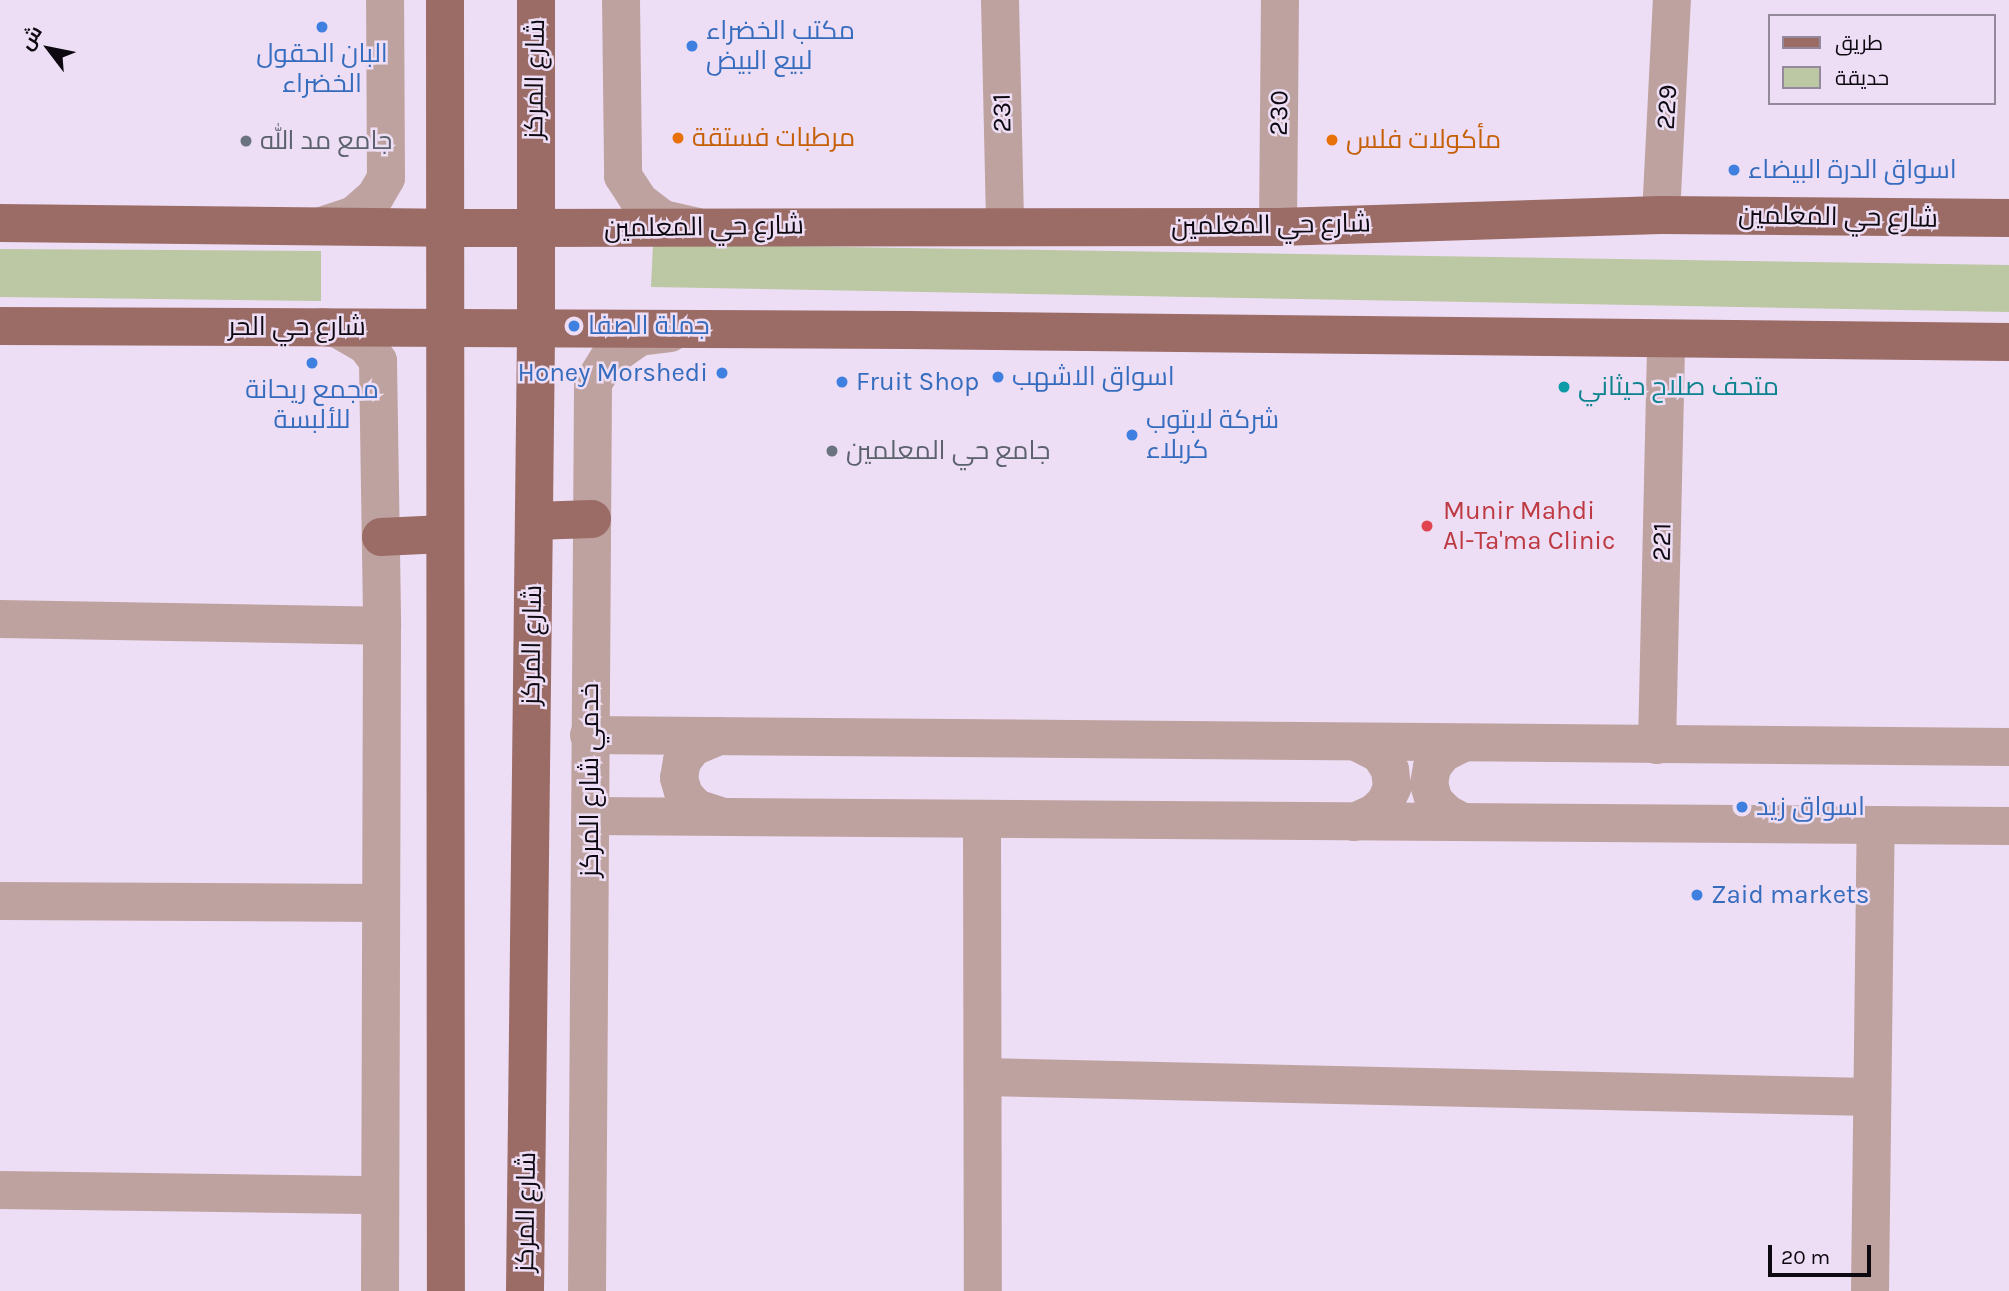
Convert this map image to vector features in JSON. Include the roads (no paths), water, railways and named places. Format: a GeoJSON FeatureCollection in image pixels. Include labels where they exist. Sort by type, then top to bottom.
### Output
{"type":"FeatureCollection","features":[{"type":"Feature","properties":{"kind":"main road"},"geometry":{"type":"LineString","coordinates":[[445,0],[443,228],[446,1291]]}},
{"type":"Feature","properties":{"kind":"main road","name":"شارع المركز"},"geometry":{"type":"LineString","coordinates":[[525,1291],[536,329],[536,0]]}},
{"type":"Feature","properties":{"kind":"main road","name":"شارع حي المعلمين"},"geometry":{"type":"LineString","coordinates":[[534,228],[1278,227],[1661,215],[2009,218]]}},
{"type":"Feature","properties":{"kind":"main road"},"geometry":{"type":"LineString","coordinates":[[0,223],[534,228]]}},
{"type":"Feature","properties":{"kind":"main road","name":"شارع حي الحر"},"geometry":{"type":"LineString","coordinates":[[0,326],[595,328],[687,331]]}},
{"type":"Feature","properties":{"kind":"main road"},"geometry":{"type":"LineString","coordinates":[[687,331],[908,330],[2009,342]]}},
{"type":"Feature","properties":{"kind":"main road"},"geometry":{"type":"LineString","coordinates":[[534,521],[592,519]]}},
{"type":"Feature","properties":{"kind":"main road"},"geometry":{"type":"LineString","coordinates":[[381,537],[444,534]]}},
{"type":"Feature","properties":{"kind":"street"},"geometry":{"type":"LineString","coordinates":[[321,226],[354,215],[375,197],[386,178],[384,0]]}},
{"type":"Feature","properties":{"kind":"street"},"geometry":{"type":"LineString","coordinates":[[621,0],[623,176],[639,201],[663,219],[700,227]]}},
{"type":"Feature","properties":{"kind":"street","name":"231"},"geometry":{"type":"LineString","coordinates":[[1000,0],[1004,226]]}},
{"type":"Feature","properties":{"kind":"street","name":"230"},"geometry":{"type":"LineString","coordinates":[[1278,227],[1280,0]]}},
{"type":"Feature","properties":{"kind":"street","name":"229"},"geometry":{"type":"LineString","coordinates":[[1661,215],[1672,0]]}},
{"type":"Feature","properties":{"kind":"street"},"geometry":{"type":"LineString","coordinates":[[321,327],[338,329],[366,345],[378,362],[382,626],[380,1291]]}},
{"type":"Feature","properties":{"kind":"street","name":"خدمي شارع المركز"},"geometry":{"type":"LineString","coordinates":[[587,1291],[593,383],[608,359],[639,337],[687,331]]}},
{"type":"Feature","properties":{"kind":"street","name":"221"},"geometry":{"type":"LineString","coordinates":[[1657,745],[1666,338]]}},
{"type":"Feature","properties":{"kind":"street"},"geometry":{"type":"LineString","coordinates":[[0,619],[382,626]]}},
{"type":"Feature","properties":{"kind":"street"},"geometry":{"type":"LineString","coordinates":[[589,735],[2009,747]]}},
{"type":"Feature","properties":{"kind":"street"},"geometry":{"type":"LineString","coordinates":[[719,736],[693,747],[682,761],[679,778],[684,795],[696,807],[724,817]]}},
{"type":"Feature","properties":{"kind":"street"},"geometry":{"type":"LineString","coordinates":[[1354,822],[1374,813],[1385,803],[1392,788],[1390,770],[1380,754],[1356,742]]}},
{"type":"Feature","properties":{"kind":"street"},"geometry":{"type":"LineString","coordinates":[[1461,744],[1443,753],[1432,767],[1429,784],[1434,801],[1446,813],[1462,822]]}},
{"type":"Feature","properties":{"kind":"street"},"geometry":{"type":"LineString","coordinates":[[590,817],[2009,826]]}},
{"type":"Feature","properties":{"kind":"street"},"geometry":{"type":"LineString","coordinates":[[982,819],[983,1291]]}},
{"type":"Feature","properties":{"kind":"street"},"geometry":{"type":"LineString","coordinates":[[1870,1291],[1876,825]]}},
{"type":"Feature","properties":{"kind":"street"},"geometry":{"type":"LineString","coordinates":[[0,901],[380,903]]}},
{"type":"Feature","properties":{"kind":"street"},"geometry":{"type":"LineString","coordinates":[[983,1077],[1872,1097]]}},
{"type":"Feature","properties":{"kind":"street"},"geometry":{"type":"LineString","coordinates":[[0,1190],[380,1195]]}},
{"type":"Feature","properties":{"kind":"place","name":"البان الحقول الخضراء"},"geometry":{"type":"Point","coordinates":[322,27]}},
{"type":"Feature","properties":{"kind":"place","name":"مكتب الخضراء لبيع البيض"},"geometry":{"type":"Point","coordinates":[692,46]}},
{"type":"Feature","properties":{"kind":"place","name":"مرطبات فستقة"},"geometry":{"type":"Point","coordinates":[678,138]}},
{"type":"Feature","properties":{"kind":"place","name":"مأكولات فلس"},"geometry":{"type":"Point","coordinates":[1332,140]}},
{"type":"Feature","properties":{"kind":"place","name":"جامع مد الله"},"geometry":{"type":"Point","coordinates":[246,141]}},
{"type":"Feature","properties":{"kind":"place","name":"اسواق الدرة البيضاء"},"geometry":{"type":"Point","coordinates":[1734,170]}},
{"type":"Feature","properties":{"kind":"place","name":"جملة الصفا"},"geometry":{"type":"Point","coordinates":[574,326]}},
{"type":"Feature","properties":{"kind":"place","name":"مجمع ريحانة للألبسة"},"geometry":{"type":"Point","coordinates":[312,363]}},
{"type":"Feature","properties":{"kind":"place","name":"Honey Morshedi"},"geometry":{"type":"Point","coordinates":[722,373]}},
{"type":"Feature","properties":{"kind":"place","name":"اسواق الاشهب"},"geometry":{"type":"Point","coordinates":[998,377]}},
{"type":"Feature","properties":{"kind":"place","name":"Fruit Shop"},"geometry":{"type":"Point","coordinates":[842,382]}},
{"type":"Feature","properties":{"kind":"place","name":"متحف صلاح حيثاني"},"geometry":{"type":"Point","coordinates":[1564,387]}},
{"type":"Feature","properties":{"kind":"place","name":"شركة لابتوب كربلاء"},"geometry":{"type":"Point","coordinates":[1132,435]}},
{"type":"Feature","properties":{"kind":"place","name":"جامع حي المعلمين"},"geometry":{"type":"Point","coordinates":[832,451]}},
{"type":"Feature","properties":{"kind":"place","name":"Munir Mahdi Al-Ta'ma Clinic"},"geometry":{"type":"Point","coordinates":[1427,526]}},
{"type":"Feature","properties":{"kind":"place","name":"اسواق زيد"},"geometry":{"type":"Point","coordinates":[1742,807]}},
{"type":"Feature","properties":{"kind":"place","name":"Zaid markets"},"geometry":{"type":"Point","coordinates":[1697,895]}}]}
